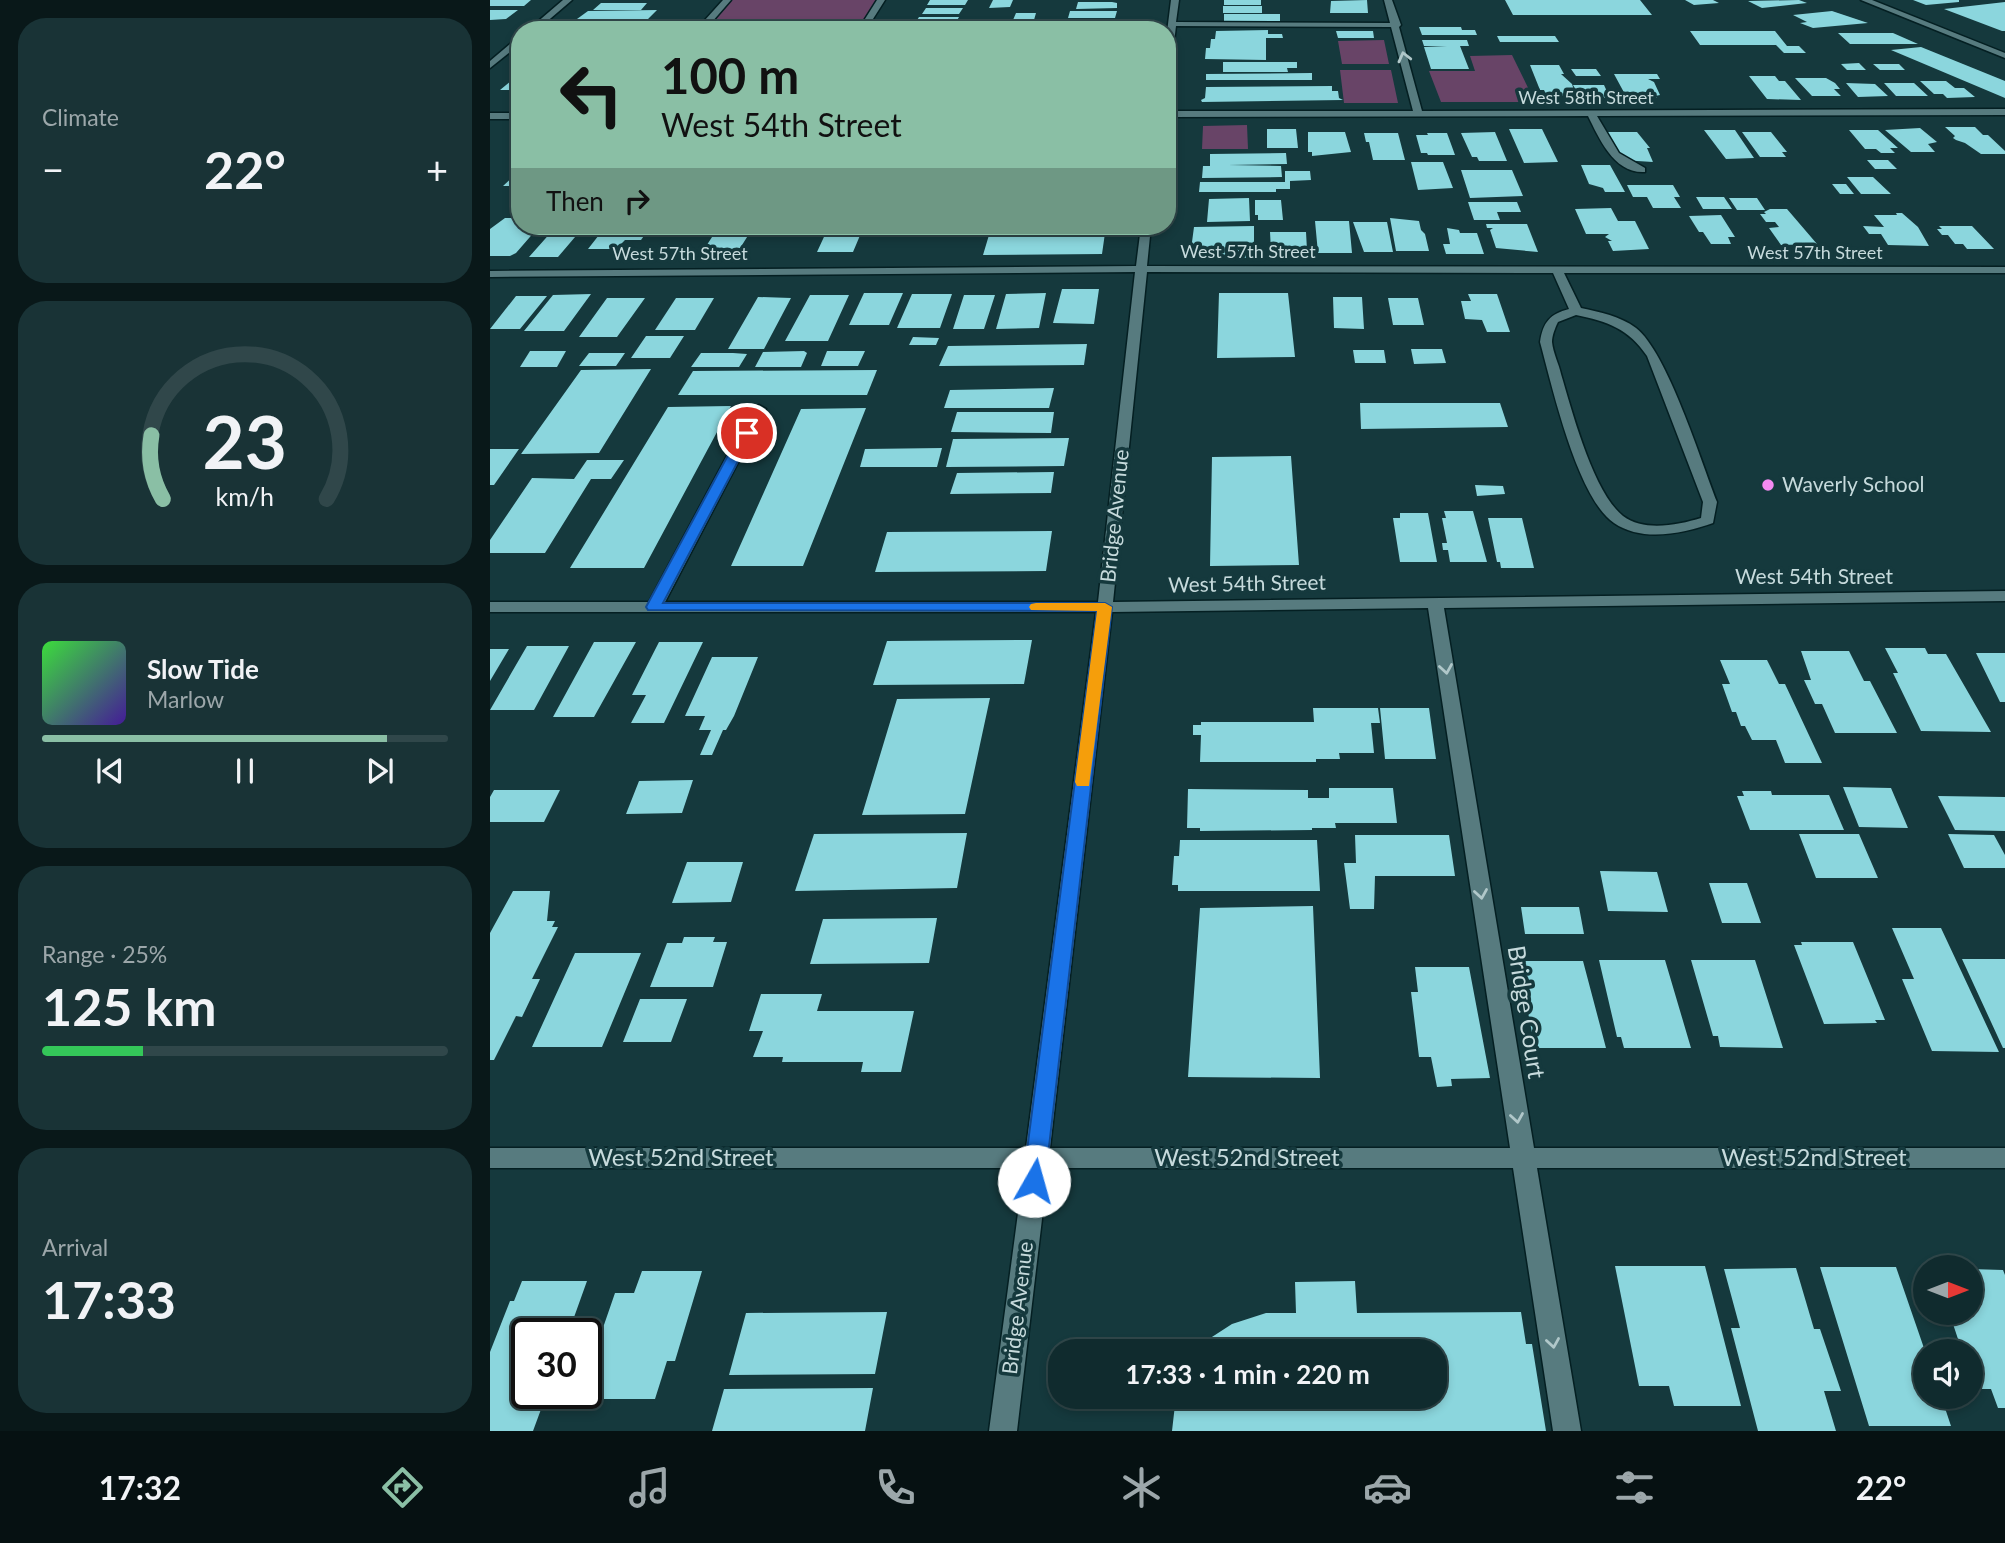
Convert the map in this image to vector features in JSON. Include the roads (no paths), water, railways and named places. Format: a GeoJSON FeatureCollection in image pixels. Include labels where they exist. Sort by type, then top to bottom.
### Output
{"type":"FeatureCollection","features":[{"type":"Feature","properties":{"kind":"street"},"geometry":{"type":"LineString","coordinates":[[544,21],[568,0]]}},
{"type":"Feature","properties":{"kind":"street"},"geometry":{"type":"LineString","coordinates":[[708,21],[727,0]]}},
{"type":"Feature","properties":{"kind":"street"},"geometry":{"type":"LineString","coordinates":[[868,21],[881,0]]}},
{"type":"Feature","properties":{"kind":"street"},"geometry":{"type":"LineString","coordinates":[[1173,21],[1175,0]]}},
{"type":"Feature","properties":{"kind":"street"},"geometry":{"type":"LineString","coordinates":[[1388,0],[1397,25],[1418,114]]}},
{"type":"Feature","properties":{"kind":"street"},"geometry":{"type":"LineString","coordinates":[[1865,0],[2005,56]]}},
{"type":"Feature","properties":{"kind":"street"},"geometry":{"type":"LineString","coordinates":[[1176,24],[1397,25]]}},
{"type":"Feature","properties":{"kind":"street"},"geometry":{"type":"LineString","coordinates":[[492,62],[511,50]]}},
{"type":"Feature","properties":{"kind":"street","name":"West 58th Street"},"geometry":{"type":"LineString","coordinates":[[1176,114],[2005,112]]}},
{"type":"Feature","properties":{"kind":"street"},"geometry":{"type":"LineString","coordinates":[[1591,113],[1614,157],[1630,168],[1641,170]]}},
{"type":"Feature","properties":{"kind":"street"},"geometry":{"type":"LineString","coordinates":[[490,116],[511,116]]}},
{"type":"Feature","properties":{"kind":"street","name":"Bridge Avenue"},"geometry":{"type":"LineString","coordinates":[[1003,1431],[1105,607],[1145,235]]}},
{"type":"Feature","properties":{"kind":"street","name":"West 57th Street"},"geometry":{"type":"LineString","coordinates":[[496,273],[1140,269],[2005,270]]}},
{"type":"Feature","properties":{"kind":"street"},"geometry":{"type":"LineString","coordinates":[[1557,270],[1576,311]]}},
{"type":"Feature","properties":{"kind":"street"},"geometry":{"type":"LineString","coordinates":[[490,287],[496,273]]}},
{"type":"Feature","properties":{"kind":"street"},"geometry":{"type":"LineString","coordinates":[[1576,311],[1606,316],[1631,328],[1643,339],[1653,356],[1710,502],[1709,520],[1686,529],[1648,529],[1619,520],[1604,505],[1591,482],[1546,342],[1548,325],[1558,314],[1576,311]]}},
{"type":"Feature","properties":{"kind":"street"},"geometry":{"type":"LineString","coordinates":[[654,607],[759,409]]}},
{"type":"Feature","properties":{"kind":"street","name":"West 54th Street"},"geometry":{"type":"LineString","coordinates":[[490,607],[1105,607],[2005,596]]}},
{"type":"Feature","properties":{"kind":"street","name":"Bridge Court"},"geometry":{"type":"LineString","coordinates":[[1435,601],[1567,1431]]}},
{"type":"Feature","properties":{"kind":"street","name":"West 52nd Street"},"geometry":{"type":"LineString","coordinates":[[490,1158],[2005,1158]]}},
{"type":"Feature","properties":{"kind":"place","name":"Waverly School"},"geometry":{"type":"Point","coordinates":[1768,485]}}]}
